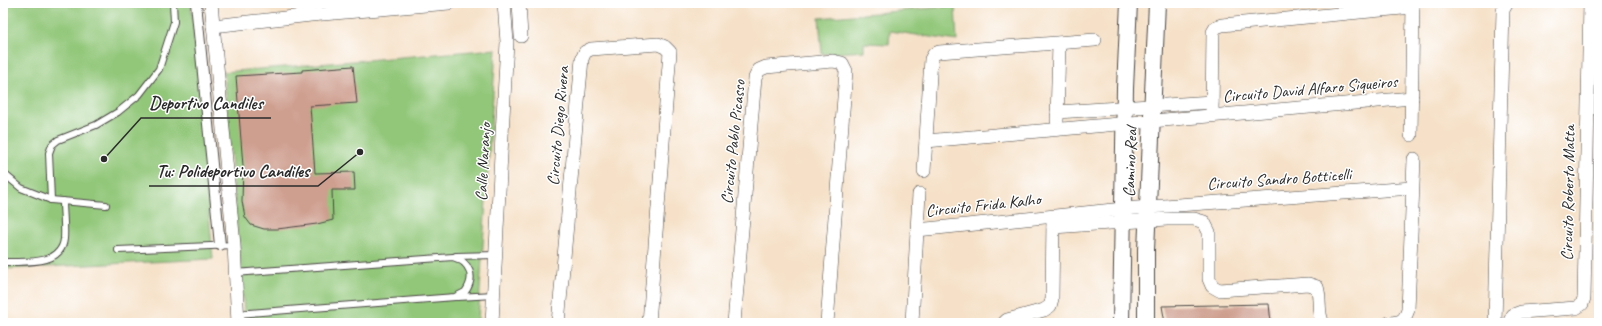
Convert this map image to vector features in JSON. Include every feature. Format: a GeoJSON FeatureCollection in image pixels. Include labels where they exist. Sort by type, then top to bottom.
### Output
{"type":"FeatureCollection","features":[{"type":"Feature","properties":{"kind":"street"},"geometry":{"type":"LineString","coordinates":[[196,3],[220,245]]}},
{"type":"Feature","properties":{"kind":"street"},"geometry":{"type":"LineString","coordinates":[[211,3],[234,245],[238,318]]}},
{"type":"Feature","properties":{"kind":"street"},"geometry":{"type":"LineString","coordinates":[[213,26],[311,9],[449,3]]}},
{"type":"Feature","properties":{"kind":"street","name":"Calle Naranjo"},"geometry":{"type":"LineString","coordinates":[[492,323],[507,42],[504,3]]}},
{"type":"Feature","properties":{"kind":"street"},"geometry":{"type":"LineString","coordinates":[[519,3],[521,36]]}},
{"type":"Feature","properties":{"kind":"street","name":"Camino Real"},"geometry":{"type":"LineString","coordinates":[[1121,323],[1124,115],[1129,3]]}},
{"type":"Feature","properties":{"kind":"street","name":"Camino Real"},"geometry":{"type":"LineString","coordinates":[[1146,323],[1147,214],[1157,3]]}},
{"type":"Feature","properties":{"kind":"street"},"geometry":{"type":"LineString","coordinates":[[1495,323],[1503,10],[1507,3]]}},
{"type":"Feature","properties":{"kind":"street","name":"Circuito Roberto Matta"},"geometry":{"type":"LineString","coordinates":[[1509,323],[1513,316],[1521,312],[1576,308],[1582,304],[1584,298],[1590,3]]}},
{"type":"Feature","properties":{"kind":"street","name":"Circuito David Alfaro Siqueiros"},"geometry":{"type":"LineString","coordinates":[[1212,115],[1213,32],[1216,27],[1222,25],[1413,5],[1411,135]]}},
{"type":"Feature","properties":{"kind":"street"},"geometry":{"type":"LineString","coordinates":[[924,171],[931,59],[934,54],[939,52],[1095,40]]}},
{"type":"Feature","properties":{"kind":"street"},"geometry":{"type":"LineString","coordinates":[[1057,129],[1059,43]]}},
{"type":"Feature","properties":{"kind":"street","name":"Circuito Diego Rivera"},"geometry":{"type":"LineString","coordinates":[[558,323],[582,59],[585,52],[591,49],[658,44],[665,47],[670,52],[649,323]]}},
{"type":"Feature","properties":{"kind":"street","name":"Circuito Pablo Picasso"},"geometry":{"type":"LineString","coordinates":[[734,323],[755,78],[759,70],[766,67],[833,60],[842,63],[846,71],[828,323]]}},
{"type":"Feature","properties":{"kind":"street","name":"Circuito David Alfaro Siqueiros"},"geometry":{"type":"LineString","coordinates":[[1151,113],[1212,115],[1412,98]]}},
{"type":"Feature","properties":{"kind":"street","name":"Circuito David Alfaro Siqueiros"},"geometry":{"type":"LineString","coordinates":[[1124,115],[1151,113],[1212,102]]}},
{"type":"Feature","properties":{"kind":"street"},"geometry":{"type":"LineString","coordinates":[[1057,112],[1124,115]]}},
{"type":"Feature","properties":{"kind":"street"},"geometry":{"type":"LineString","coordinates":[[926,141],[1057,129],[1124,115]]}},
{"type":"Feature","properties":{"kind":"street"},"geometry":{"type":"LineString","coordinates":[[1389,323],[1399,322],[1406,317],[1408,310],[1414,159]]}},
{"type":"Feature","properties":{"kind":"street","name":"Circuito Sandro Botticelli"},"geometry":{"type":"LineString","coordinates":[[1147,214],[1412,188]]}},
{"type":"Feature","properties":{"kind":"street","name":"Circuito Frida Kalho"},"geometry":{"type":"LineString","coordinates":[[912,323],[920,194]]}},
{"type":"Feature","properties":{"kind":"street"},"geometry":{"type":"LineString","coordinates":[[1147,214],[1194,219],[1204,222],[1209,232],[1209,279],[1212,286],[1219,290],[1308,284],[1317,287],[1320,295],[1321,319],[1323,323]]}},
{"type":"Feature","properties":{"kind":"street","name":"Circuito Frida Kalho"},"geometry":{"type":"LineString","coordinates":[[917,230],[1147,214]]}},
{"type":"Feature","properties":{"kind":"street","name":"Circuito Frida Kalho"},"geometry":{"type":"LineString","coordinates":[[1004,323],[1007,320],[1044,310],[1050,306],[1052,299],[1053,221]]}},
{"type":"Feature","properties":{"kind":"lane"},"geometry":{"type":"LineString","coordinates":[[50,200],[49,153],[52,145],[58,140],[96,125],[118,112],[139,95],[159,69],[174,22],[173,3]]}},
{"type":"Feature","properties":{"kind":"lane"},"geometry":{"type":"LineString","coordinates":[[3,173],[21,188],[50,200],[106,205]]}},
{"type":"Feature","properties":{"kind":"lane"},"geometry":{"type":"LineString","coordinates":[[3,262],[46,260],[59,253],[64,240],[63,201]]}},
{"type":"Feature","properties":{"kind":"lane"},"geometry":{"type":"LineString","coordinates":[[118,250],[234,245]]}},
{"type":"Feature","properties":{"kind":"lane"},"geometry":{"type":"LineString","coordinates":[[235,273],[496,255]]}},
{"type":"Feature","properties":{"kind":"lane"},"geometry":{"type":"LineString","coordinates":[[452,257],[465,263],[470,270],[471,277],[465,292],[455,297]]}},
{"type":"Feature","properties":{"kind":"lane"},"geometry":{"type":"LineString","coordinates":[[238,318],[455,297],[494,295]]}},
{"type":"Feature","properties":{"kind":"green space"},"geometry":{"type":"Polygon","coordinates":[[[3,3],[191,3],[213,259],[3,269],[3,3]]]}},
{"type":"Feature","properties":{"kind":"green space"},"geometry":{"type":"Polygon","coordinates":[[[955,6],[957,41],[890,31],[889,44],[864,43],[864,51],[822,54],[819,18],[955,6]]]}},
{"type":"Feature","properties":{"kind":"green space"},"geometry":{"type":"Polygon","coordinates":[[[496,49],[478,320],[441,323],[245,323],[224,72],[496,49]]]}},
{"type":"Feature","properties":{"kind":"building"},"geometry":{"type":"Polygon","coordinates":[[[353,66],[357,103],[310,106],[315,173],[354,172],[355,190],[332,190],[333,220],[317,224],[277,229],[264,229],[251,225],[245,217],[242,201],[243,166],[236,76],[302,72],[302,70],[353,66]]]}},
{"type":"Feature","properties":{"kind":"building"},"geometry":{"type":"Polygon","coordinates":[[[1269,304],[1271,323],[1165,323],[1162,306],[1269,304]]]}},
{"type":"Feature","properties":{"kind":"place","name":"Tu: Polideportivo Candiles"},"geometry":{"type":"Point","coordinates":[360,152]}},
{"type":"Feature","properties":{"kind":"place","name":"Deportivo Candiles"},"geometry":{"type":"Point","coordinates":[104,159]}}]}
